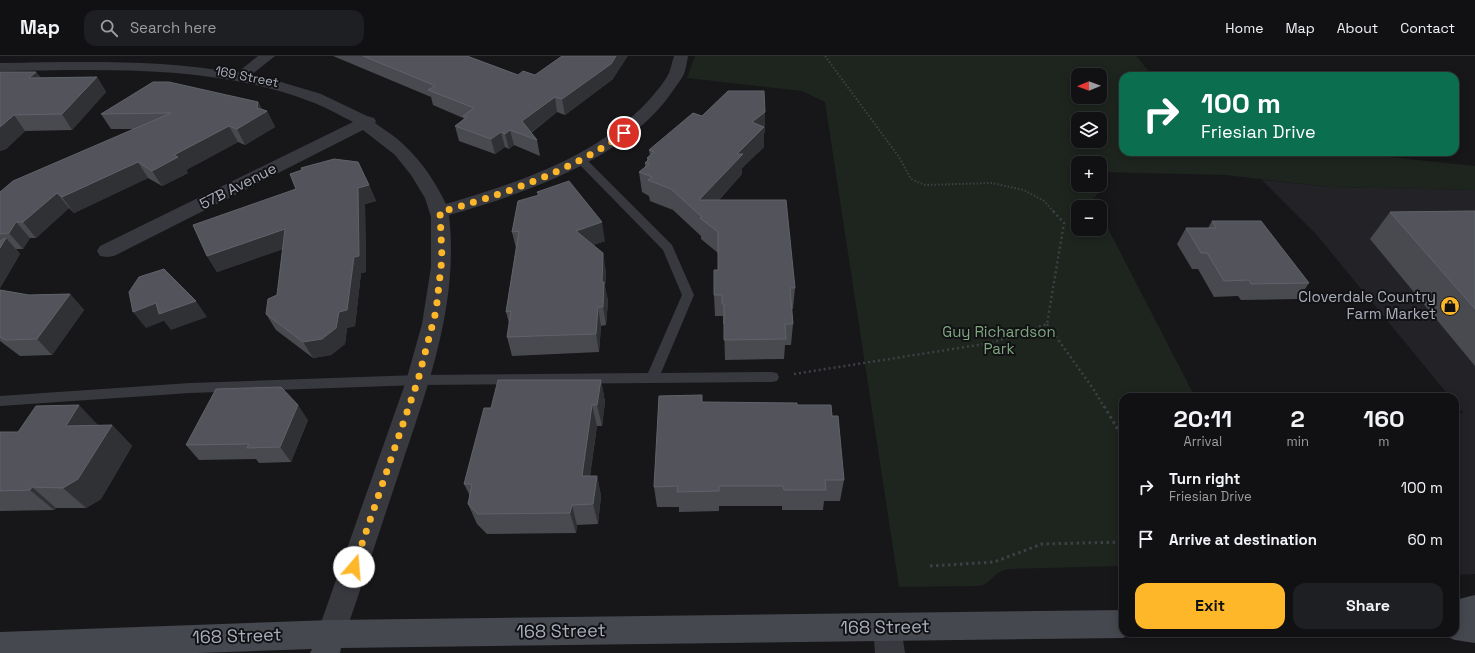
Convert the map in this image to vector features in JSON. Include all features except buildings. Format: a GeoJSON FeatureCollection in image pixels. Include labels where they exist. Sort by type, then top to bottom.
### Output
{"type":"FeatureCollection","features":[{"type":"Feature","properties":{"kind":"main road"},"geometry":{"type":"LineString","coordinates":[[1459,613],[1475,608]]}},
{"type":"Feature","properties":{"kind":"main road","name":"168 Street"},"geometry":{"type":"LineString","coordinates":[[0,646],[889,640],[1119,624]]}},
{"type":"Feature","properties":{"kind":"main road"},"geometry":{"type":"LineString","coordinates":[[1459,627],[1475,629]]}},
{"type":"Feature","properties":{"kind":"street"},"geometry":{"type":"LineString","coordinates":[[244,73],[268,56]]}},
{"type":"Feature","properties":{"kind":"street"},"geometry":{"type":"LineString","coordinates":[[328,643],[418,380],[436,311],[442,258],[440,212],[479,201],[581,160],[612,142],[636,124],[650,109],[675,75],[681,56]]}},
{"type":"Feature","properties":{"kind":"street","name":"169 Street"},"geometry":{"type":"LineString","coordinates":[[0,67],[160,65],[244,73],[309,91],[340,104],[368,121],[391,140],[411,162],[427,185],[440,212]]}},
{"type":"Feature","properties":{"kind":"street","name":"57B Avenue"},"geometry":{"type":"LineString","coordinates":[[107,251],[368,121]]}},
{"type":"Feature","properties":{"kind":"lane"},"geometry":{"type":"LineString","coordinates":[[581,160],[668,248],[688,295],[652,378]]}},
{"type":"Feature","properties":{"kind":"lane"},"geometry":{"type":"LineString","coordinates":[[0,401],[190,388],[418,380],[772,377]]}},
{"type":"Feature","properties":{"kind":"path"},"geometry":{"type":"LineString","coordinates":[[825,56],[900,157],[911,179],[925,185],[992,183],[1024,190],[1044,201],[1064,223],[1047,324],[1094,390],[1119,431]]}},
{"type":"Feature","properties":{"kind":"path"},"geometry":{"type":"LineString","coordinates":[[772,377],[990,343],[1047,324]]}},
{"type":"Feature","properties":{"kind":"path"},"geometry":{"type":"LineString","coordinates":[[930,566],[994,562],[1042,544],[1119,542]]}},
{"type":"Feature","properties":{"kind":"shaded area"},"geometry":{"type":"Polygon","coordinates":[[[1262,180],[1329,187],[1475,190],[1475,574],[1459,575],[1459,413],[1463,413],[1459,408],[1459,393],[1447,393],[1316,234],[1262,180]]]}},
{"type":"Feature","properties":{"kind":"green space","name":"Guy Richardson Park"},"geometry":{"type":"Polygon","coordinates":[[[695,56],[1136,56],[1150,72],[1119,72],[1119,156],[1379,156],[1475,166],[1475,190],[1329,187],[1225,175],[1107,172],[1107,156],[1071,156],[1071,192],[1099,192],[1094,200],[1071,200],[1071,236],[1107,236],[1107,227],[1193,393],[1119,393],[1119,566],[1011,569],[997,574],[988,582],[979,586],[899,587],[825,102],[802,91],[687,78],[695,56]]]}},
{"type":"Feature","properties":{"kind":"place","name":"Cloverdale Country Farm Market"},"geometry":{"type":"Point","coordinates":[1450,306]}},
{"type":"Feature","properties":{"kind":"route"},"geometry":{"type":"LineString","coordinates":[[354,567],[418,380],[436,311],[442,258],[440,212],[479,201],[554,172],[581,160],[612,142],[624,133]]}}]}
